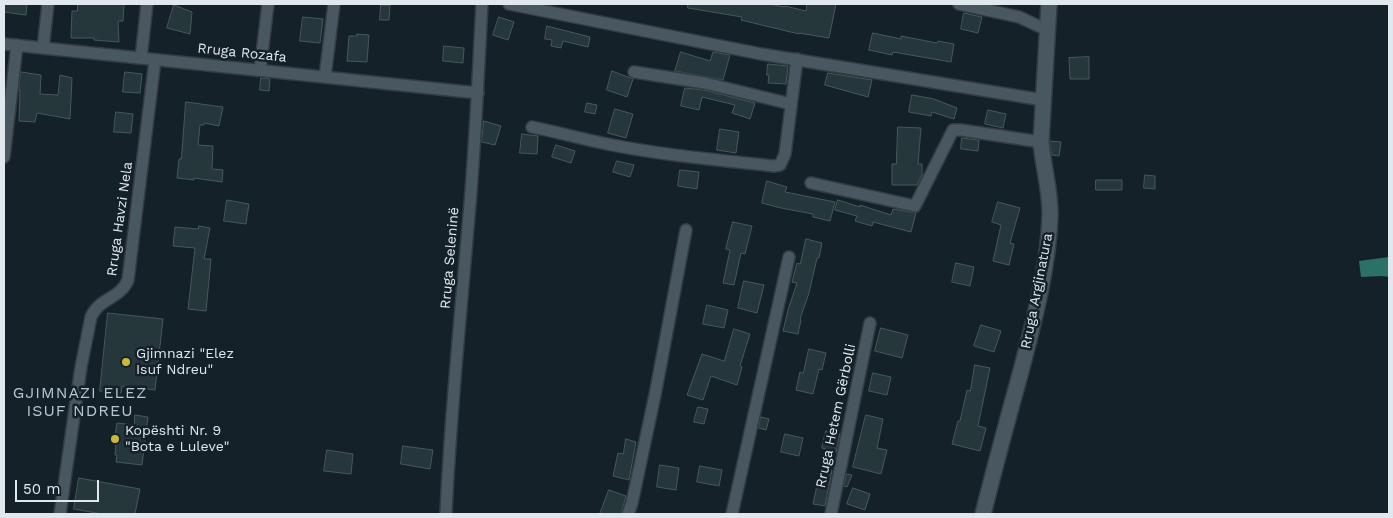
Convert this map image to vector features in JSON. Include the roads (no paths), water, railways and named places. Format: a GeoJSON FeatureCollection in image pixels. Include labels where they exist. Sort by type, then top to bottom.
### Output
{"type":"FeatureCollection","features":[{"type":"Feature","properties":{"kind":"street"},"geometry":{"type":"LineString","coordinates":[[43,48],[48,4]]}},
{"type":"Feature","properties":{"kind":"street"},"geometry":{"type":"LineString","coordinates":[[141,58],[147,4]]}},
{"type":"Feature","properties":{"kind":"street"},"geometry":{"type":"LineString","coordinates":[[260,70],[268,4]]}},
{"type":"Feature","properties":{"kind":"street"},"geometry":{"type":"LineString","coordinates":[[325,77],[334,4]]}},
{"type":"Feature","properties":{"kind":"street","name":"Rruga Seleninë"},"geometry":{"type":"LineString","coordinates":[[446,514],[453,398],[469,225],[482,4]]}},
{"type":"Feature","properties":{"kind":"street"},"geometry":{"type":"LineString","coordinates":[[509,4],[797,59],[1043,100]]}},
{"type":"Feature","properties":{"kind":"street"},"geometry":{"type":"LineString","coordinates":[[959,4],[1019,18],[1047,30]]}},
{"type":"Feature","properties":{"kind":"street","name":"Rruga Argjinatura"},"geometry":{"type":"LineString","coordinates":[[983,514],[1034,318],[1048,240],[1050,199],[1042,159],[1041,142],[1050,4]]}},
{"type":"Feature","properties":{"kind":"street","name":"Rruga Rozafa"},"geometry":{"type":"LineString","coordinates":[[4,44],[478,92]]}},
{"type":"Feature","properties":{"kind":"street"},"geometry":{"type":"LineString","coordinates":[[4,157],[17,45]]}},
{"type":"Feature","properties":{"kind":"street"},"geometry":{"type":"LineString","coordinates":[[532,128],[639,149],[703,158],[774,166],[780,165],[785,154],[797,59]]}},
{"type":"Feature","properties":{"kind":"street","name":"Rruga Havzi Nela"},"geometry":{"type":"LineString","coordinates":[[60,514],[91,317],[94,310],[100,304],[120,292],[126,286],[128,280],[155,60]]}},
{"type":"Feature","properties":{"kind":"street"},"geometry":{"type":"LineString","coordinates":[[634,72],[705,83],[791,104]]}},
{"type":"Feature","properties":{"kind":"street"},"geometry":{"type":"LineString","coordinates":[[811,184],[915,206],[953,130],[1041,142]]}},
{"type":"Feature","properties":{"kind":"street"},"geometry":{"type":"LineString","coordinates":[[628,514],[656,390],[686,230]]}},
{"type":"Feature","properties":{"kind":"street"},"geometry":{"type":"LineString","coordinates":[[732,514],[788,258]]}},
{"type":"Feature","properties":{"kind":"street","name":"Rruga Hetem Gërbolli"},"geometry":{"type":"LineString","coordinates":[[831,514],[870,323]]}},
{"type":"Feature","properties":{"kind":"place","name":"Gjimnazi \"Elez Isuf Ndreu\""},"geometry":{"type":"Point","coordinates":[126,362]}},
{"type":"Feature","properties":{"kind":"place","name":"Kopështi Nr. 9 \"Bota e Luleve\""},"geometry":{"type":"Point","coordinates":[115,439]}},
{"type":"Feature","properties":{"kind":"district","name":"GJIMNAZI ELEZ ISUF NDREU"},"geometry":{"type":"Point","coordinates":[80,402]}}]}
